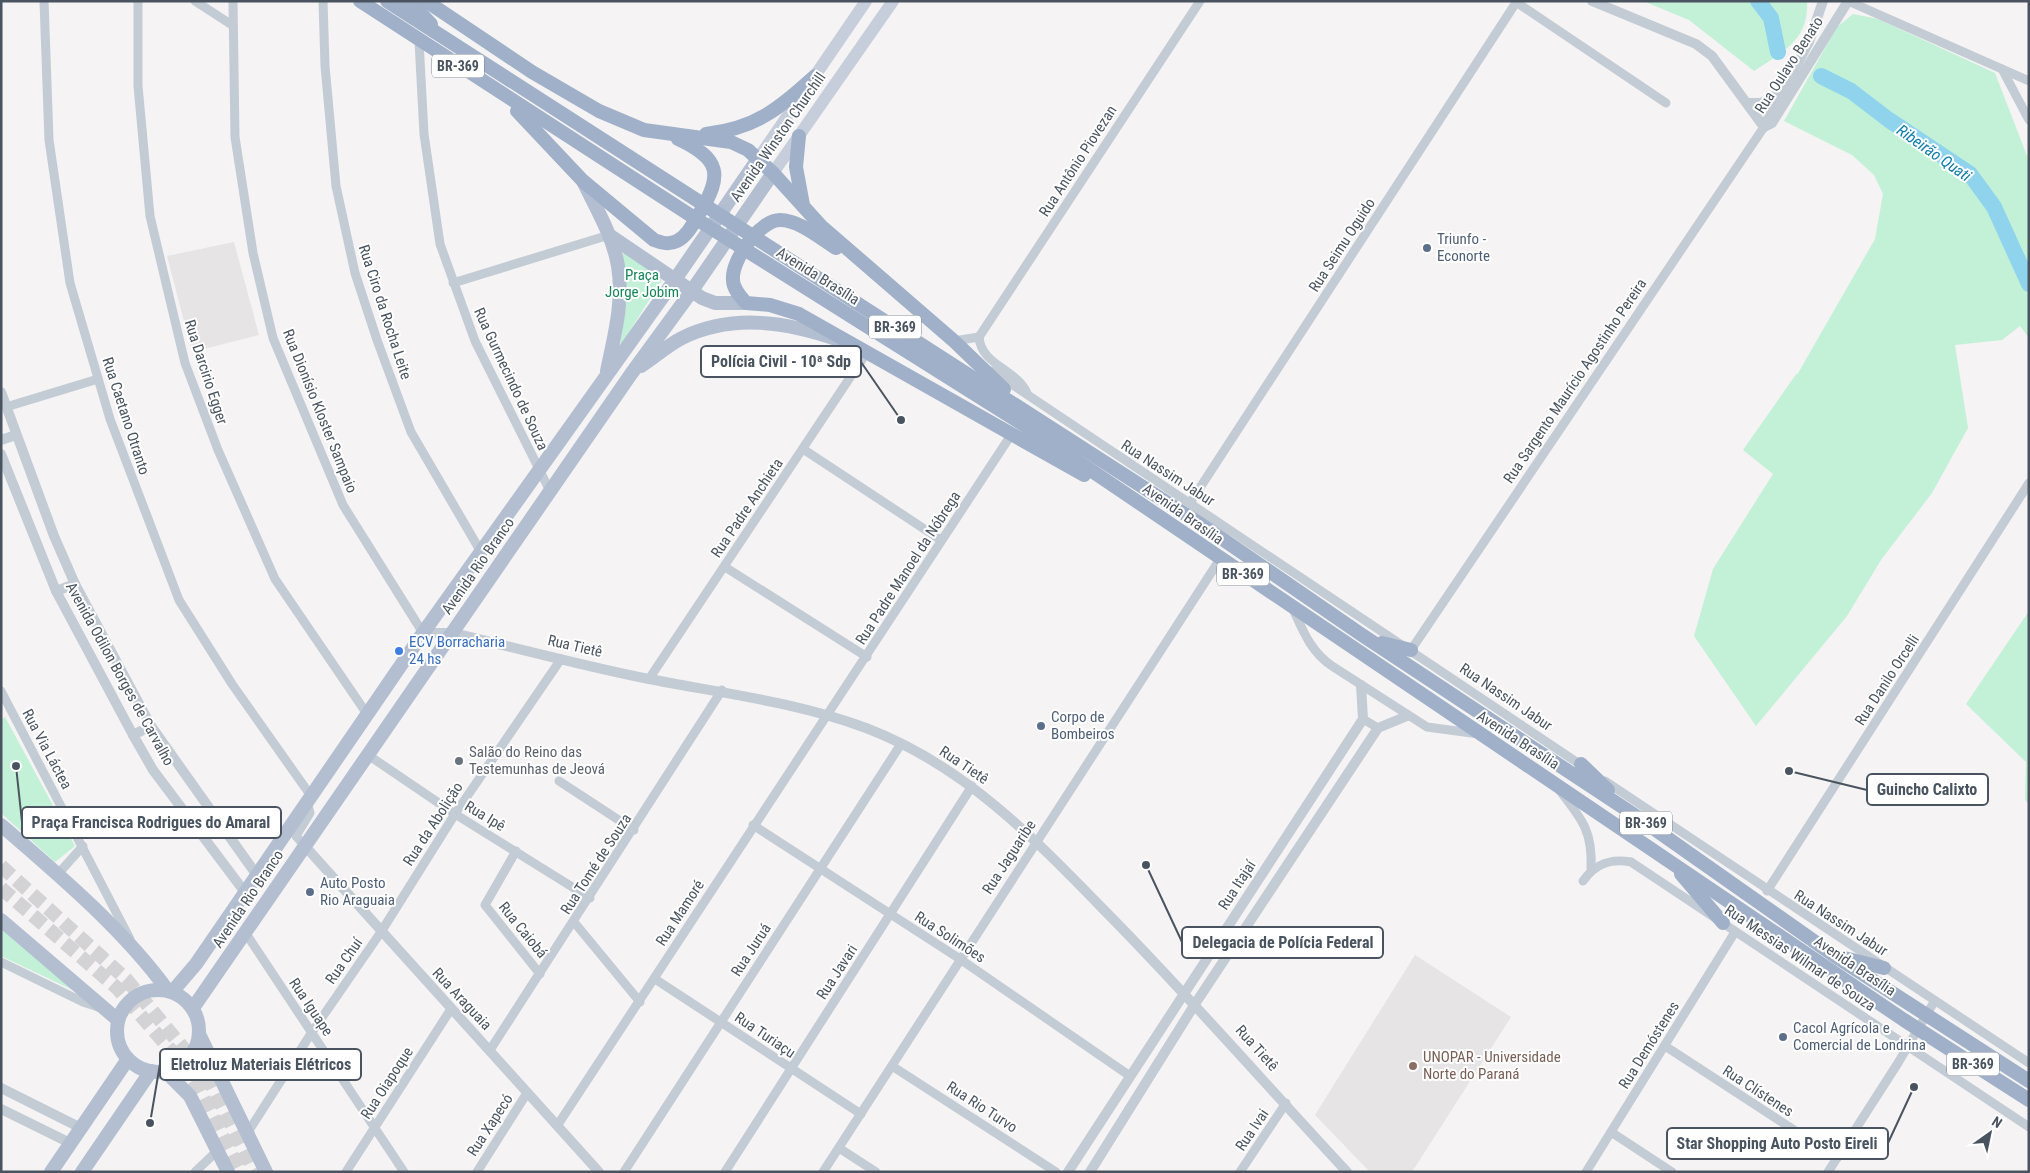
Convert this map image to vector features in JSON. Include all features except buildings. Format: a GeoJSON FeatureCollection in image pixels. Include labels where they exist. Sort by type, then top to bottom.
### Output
{"type":"FeatureCollection","features":[{"type":"Feature","properties":{"kind":"highway","name":"Avenida Brasília"},"geometry":{"type":"LineString","coordinates":[[360,1],[690,215],[1021,423],[1918,1029],[2029,1100]]}},
{"type":"Feature","properties":{"kind":"highway","name":"Avenida Brasília"},"geometry":{"type":"LineString","coordinates":[[387,1],[1202,524],[1362,635],[1636,816],[1835,956],[2029,1081]]}},
{"type":"Feature","properties":{"kind":"highway"},"geometry":{"type":"LineString","coordinates":[[410,1],[447,41]]}},
{"type":"Feature","properties":{"kind":"highway"},"geometry":{"type":"LineString","coordinates":[[426,1],[532,72],[599,111],[644,130],[731,142],[748,150],[773,173],[804,209],[954,341],[1030,413]]}},
{"type":"Feature","properties":{"kind":"highway"},"geometry":{"type":"LineString","coordinates":[[688,137],[721,132],[750,124],[777,110],[815,76]]}},
{"type":"Feature","properties":{"kind":"highway"},"geometry":{"type":"LineString","coordinates":[[497,91],[583,181],[654,240],[669,244],[677,241],[688,231],[711,195],[716,178],[708,158],[702,152],[668,134]]}},
{"type":"Feature","properties":{"kind":"highway"},"geometry":{"type":"LineString","coordinates":[[799,136],[796,167],[804,209]]}},
{"type":"Feature","properties":{"kind":"highway"},"geometry":{"type":"LineString","coordinates":[[872,270],[787,220],[771,222],[759,230],[734,268],[734,287],[746,303],[786,308],[1156,515]]}},
{"type":"Feature","properties":{"kind":"highway"},"geometry":{"type":"LineString","coordinates":[[1362,635],[1411,650]]}},
{"type":"Feature","properties":{"kind":"highway"},"geometry":{"type":"LineString","coordinates":[[1581,764],[1636,816]]}},
{"type":"Feature","properties":{"kind":"highway"},"geometry":{"type":"LineString","coordinates":[[1667,858],[1722,923]]}},
{"type":"Feature","properties":{"kind":"highway"},"geometry":{"type":"LineString","coordinates":[[1835,956],[1884,968]]}},
{"type":"Feature","properties":{"kind":"main road","name":"Avenida Winston Churchill"},"geometry":{"type":"LineString","coordinates":[[674,281],[866,1]]}},
{"type":"Feature","properties":{"kind":"main road","name":"Avenida Winston Churchill"},"geometry":{"type":"LineString","coordinates":[[691,292],[892,1]]}},
{"type":"Feature","properties":{"kind":"main road"},"geometry":{"type":"LineString","coordinates":[[583,181],[610,235],[618,264],[620,282],[616,328],[606,377]]}},
{"type":"Feature","properties":{"kind":"main road"},"geometry":{"type":"LineString","coordinates":[[610,235],[691,292],[715,303],[746,303]]}},
{"type":"Feature","properties":{"kind":"main road","name":"Avenida Rio Branco"},"geometry":{"type":"LineString","coordinates":[[170,991],[196,964],[244,891],[423,632],[674,281]]}},
{"type":"Feature","properties":{"kind":"main road","name":"Avenida Rio Branco"},"geometry":{"type":"LineString","coordinates":[[193,1008],[550,490],[691,292]]}},
{"type":"Feature","properties":{"kind":"main road"},"geometry":{"type":"LineString","coordinates":[[631,374],[681,338],[712,327],[737,323],[771,322],[790,326],[863,350]]}},
{"type":"Feature","properties":{"kind":"main road"},"geometry":{"type":"LineString","coordinates":[[1,825],[58,874],[138,954],[170,991],[184,998],[193,1008],[198,1021],[200,1036],[266,1172]]}},
{"type":"Feature","properties":{"kind":"main road"},"geometry":{"type":"LineString","coordinates":[[1,920],[118,1020]]}},
{"type":"Feature","properties":{"kind":"main road"},"geometry":{"type":"LineString","coordinates":[[170,991],[145,991],[133,998],[124,1007],[118,1020],[117,1033],[120,1047],[128,1059],[138,1067],[158,1071],[178,1067],[189,1059],[200,1036]]}},
{"type":"Feature","properties":{"kind":"main road"},"geometry":{"type":"LineString","coordinates":[[51,1172],[128,1059]]}},
{"type":"Feature","properties":{"kind":"main road"},"geometry":{"type":"LineString","coordinates":[[158,1071],[190,1096],[228,1172]]}},
{"type":"Feature","properties":{"kind":"main road"},"geometry":{"type":"LineString","coordinates":[[82,1172],[158,1071]]}},
{"type":"Feature","properties":{"kind":"street","name":"Rua Caetano Otranto"},"geometry":{"type":"LineString","coordinates":[[44,1],[49,140],[70,283],[116,437],[179,600],[232,684],[309,799]]}},
{"type":"Feature","properties":{"kind":"street","name":"Rua Darcirio Egger"},"geometry":{"type":"LineString","coordinates":[[138,1],[138,86],[150,216],[184,359],[218,450],[276,579],[367,714]]}},
{"type":"Feature","properties":{"kind":"street"},"geometry":{"type":"LineString","coordinates":[[195,1],[232,25]]}},
{"type":"Feature","properties":{"kind":"street","name":"Rua Dionísio Kloster Sampaio"},"geometry":{"type":"LineString","coordinates":[[233,1],[235,137],[254,254],[273,338],[343,505],[423,632]]}},
{"type":"Feature","properties":{"kind":"street","name":"Rua Ciro da Rocha Leite"},"geometry":{"type":"LineString","coordinates":[[323,1],[325,66],[336,186],[356,273],[377,340],[411,432],[481,552]]}},
{"type":"Feature","properties":{"kind":"street","name":"Rua Antônio Piovezan"},"geometry":{"type":"LineString","coordinates":[[979,337],[1200,1]]}},
{"type":"Feature","properties":{"kind":"street"},"geometry":{"type":"LineString","coordinates":[[1592,1],[1696,44],[1712,56],[1764,127]]}},
{"type":"Feature","properties":{"kind":"street","name":"Rua Oulavo Benato"},"geometry":{"type":"LineString","coordinates":[[1764,127],[1809,42],[1823,1]]}},
{"type":"Feature","properties":{"kind":"street"},"geometry":{"type":"LineString","coordinates":[[1848,1],[2029,81]]}},
{"type":"Feature","properties":{"kind":"street","name":"Rua Oulavo Benato"},"geometry":{"type":"LineString","coordinates":[[1764,127],[1772,123],[1848,1]]}},
{"type":"Feature","properties":{"kind":"street"},"geometry":{"type":"LineString","coordinates":[[1517,2],[1666,103]]}},
{"type":"Feature","properties":{"kind":"street","name":"Rua Seimu Oguido"},"geometry":{"type":"LineString","coordinates":[[1190,503],[1517,2]]}},
{"type":"Feature","properties":{"kind":"street","name":"Rua Gurmecindo de Souza"},"geometry":{"type":"LineString","coordinates":[[419,41],[424,134],[440,244],[475,341],[550,490]]}},
{"type":"Feature","properties":{"kind":"street"},"geometry":{"type":"LineString","coordinates":[[2002,69],[2026,104],[2029,120]]}},
{"type":"Feature","properties":{"kind":"street"},"geometry":{"type":"LineString","coordinates":[[1747,103],[1761,103],[1782,91]]}},
{"type":"Feature","properties":{"kind":"street","name":"Rua Sargento Maurício Agostinho Pereira"},"geometry":{"type":"LineString","coordinates":[[1411,650],[1764,127]]}},
{"type":"Feature","properties":{"kind":"street"},"geometry":{"type":"LineString","coordinates":[[453,283],[610,235]]}},
{"type":"Feature","properties":{"kind":"street"},"geometry":{"type":"LineString","coordinates":[[954,341],[979,337],[983,353],[1020,381],[1028,396]]}},
{"type":"Feature","properties":{"kind":"street","name":"Rua Padre Anchieta"},"geometry":{"type":"LineString","coordinates":[[649,679],[803,449],[863,350]]}},
{"type":"Feature","properties":{"kind":"street","name":"Rua Nassim Jabur"},"geometry":{"type":"LineString","coordinates":[[967,355],[1411,650],[1934,1002],[2029,1063]]}},
{"type":"Feature","properties":{"kind":"street"},"geometry":{"type":"LineString","coordinates":[[6,407],[98,379]]}},
{"type":"Feature","properties":{"kind":"street","name":"Avenida Odilon Borges de Carvalho"},"geometry":{"type":"LineString","coordinates":[[1,392],[75,584],[151,726],[256,874]]}},
{"type":"Feature","properties":{"kind":"street"},"geometry":{"type":"LineString","coordinates":[[1,440],[16,435]]}},
{"type":"Feature","properties":{"kind":"street","name":"Rua Padre Manoel da Nóbrega"},"geometry":{"type":"LineString","coordinates":[[828,716],[941,540],[1012,435]]}},
{"type":"Feature","properties":{"kind":"street"},"geometry":{"type":"LineString","coordinates":[[803,449],[941,540]]}},
{"type":"Feature","properties":{"kind":"street","name":"Avenida Odilon Borges de Carvalho"},"geometry":{"type":"LineString","coordinates":[[1,454],[56,591],[133,735],[153,770],[244,891]]}},
{"type":"Feature","properties":{"kind":"street","name":"Rua Danilo Orcelli"},"geometry":{"type":"LineString","coordinates":[[1768,891],[2029,483]]}},
{"type":"Feature","properties":{"kind":"street","name":"Rua Jaguaribe"},"geometry":{"type":"LineString","coordinates":[[823,1172],[1036,840],[1220,559]]}},
{"type":"Feature","properties":{"kind":"street"},"geometry":{"type":"LineString","coordinates":[[725,567],[867,657]]}},
{"type":"Feature","properties":{"kind":"street"},"geometry":{"type":"LineString","coordinates":[[56,591],[75,584]]}},
{"type":"Feature","properties":{"kind":"street"},"geometry":{"type":"LineString","coordinates":[[1291,606],[1307,639],[1319,656],[1406,716],[1432,729],[1479,734]]}},
{"type":"Feature","properties":{"kind":"street","name":"Rua Tietê"},"geometry":{"type":"LineString","coordinates":[[423,632],[452,633],[649,679],[722,690],[828,716],[901,744],[943,766],[972,786],[1036,840],[1185,992],[1286,1103],[1342,1170]]}},
{"type":"Feature","properties":{"kind":"street","name":"Rua da Abolição"},"geometry":{"type":"LineString","coordinates":[[381,932],[455,814],[561,659]]}},
{"type":"Feature","properties":{"kind":"street"},"geometry":{"type":"LineString","coordinates":[[1361,685],[1362,719],[1378,728],[1406,716]]}},
{"type":"Feature","properties":{"kind":"street","name":"Rua Tomé de Souza"},"geometry":{"type":"LineString","coordinates":[[490,1050],[634,830],[722,690]]}},
{"type":"Feature","properties":{"kind":"street","name":"Rua Via Láctea"},"geometry":{"type":"LineString","coordinates":[[1,691],[138,954]]}},
{"type":"Feature","properties":{"kind":"street","name":"Rua Mamoré"},"geometry":{"type":"LineString","coordinates":[[556,1126],[640,1002],[753,825],[828,716]]}},
{"type":"Feature","properties":{"kind":"street","name":"Rua Itajaí"},"geometry":{"type":"LineString","coordinates":[[1068,1172],[1362,719]]}},
{"type":"Feature","properties":{"kind":"street"},"geometry":{"type":"LineString","coordinates":[[133,735],[151,726]]}},
{"type":"Feature","properties":{"kind":"street","name":"Rua Itajaí"},"geometry":{"type":"LineString","coordinates":[[1090,1172],[1195,1004],[1378,728]]}},
{"type":"Feature","properties":{"kind":"street","name":"Rua Juruá"},"geometry":{"type":"LineString","coordinates":[[624,1172],[901,744]]}},
{"type":"Feature","properties":{"kind":"street","name":"Rua Ipê"},"geometry":{"type":"LineString","coordinates":[[368,755],[455,814],[590,898]]}},
{"type":"Feature","properties":{"kind":"street"},"geometry":{"type":"LineString","coordinates":[[560,781],[634,830]]}},
{"type":"Feature","properties":{"kind":"street"},"geometry":{"type":"LineString","coordinates":[[1552,781],[1584,822],[1591,844],[1591,869],[1583,881]]}},
{"type":"Feature","properties":{"kind":"street","name":"Rua Javari"},"geometry":{"type":"LineString","coordinates":[[724,1172],[792,1069],[972,786]]}},
{"type":"Feature","properties":{"kind":"street"},"geometry":{"type":"LineString","coordinates":[[304,845],[296,836],[310,813],[309,799]]}},
{"type":"Feature","properties":{"kind":"street","name":"Rua Solimões"},"geometry":{"type":"LineString","coordinates":[[753,825],[960,959],[1130,1076]]}},
{"type":"Feature","properties":{"kind":"street","name":"Rua Araguaia"},"geometry":{"type":"LineString","coordinates":[[304,845],[599,1172]]}},
{"type":"Feature","properties":{"kind":"street"},"geometry":{"type":"LineString","coordinates":[[58,874],[83,846]]}},
{"type":"Feature","properties":{"kind":"street","name":"Rua Caiobá"},"geometry":{"type":"LineString","coordinates":[[516,851],[485,905],[540,974]]}},
{"type":"Feature","properties":{"kind":"street","name":"Rua Messias Wilmar de Souza"},"geometry":{"type":"LineString","coordinates":[[1591,869],[1611,861],[1631,862],[2029,1127]]}},
{"type":"Feature","properties":{"kind":"street"},"geometry":{"type":"LineString","coordinates":[[574,922],[640,1002]]}},
{"type":"Feature","properties":{"kind":"street","name":"Rua Iguape"},"geometry":{"type":"LineString","coordinates":[[246,932],[404,1172]]}},
{"type":"Feature","properties":{"kind":"street","name":"Rua Chuí"},"geometry":{"type":"LineString","coordinates":[[248,1132],[312,1032],[381,932]]}},
{"type":"Feature","properties":{"kind":"street","name":"Rua Demóstenes"},"geometry":{"type":"LineString","coordinates":[[1586,1172],[1735,932]]}},
{"type":"Feature","properties":{"kind":"street"},"geometry":{"type":"LineString","coordinates":[[1,962],[84,1002],[101,1007]]}},
{"type":"Feature","properties":{"kind":"street","name":"Rua Turiaçu"},"geometry":{"type":"LineString","coordinates":[[655,979],[861,1114]]}},
{"type":"Feature","properties":{"kind":"street"},"geometry":{"type":"LineString","coordinates":[[1828,1172],[1934,1002]]}},
{"type":"Feature","properties":{"kind":"street","name":"Rua Oiapoque"},"geometry":{"type":"LineString","coordinates":[[346,1172],[451,1009]]}},
{"type":"Feature","properties":{"kind":"street","name":"Rua Clístenes"},"geometry":{"type":"LineString","coordinates":[[1665,1046],[1837,1158]]}},
{"type":"Feature","properties":{"kind":"street","name":"Rua Rio Turvo"},"geometry":{"type":"LineString","coordinates":[[892,1066],[1056,1172]]}},
{"type":"Feature","properties":{"kind":"street"},"geometry":{"type":"LineString","coordinates":[[1,1088],[81,1128]]}},
{"type":"Feature","properties":{"kind":"street","name":"Rua Xapecó"},"geometry":{"type":"LineString","coordinates":[[477,1172],[527,1093]]}},
{"type":"Feature","properties":{"kind":"street","name":"Rua Ivai"},"geometry":{"type":"LineString","coordinates":[[1240,1172],[1286,1103]]}},
{"type":"Feature","properties":{"kind":"street"},"geometry":{"type":"LineString","coordinates":[[1,1109],[70,1143]]}},
{"type":"Feature","properties":{"kind":"street"},"geometry":{"type":"LineString","coordinates":[[1611,1132],[1672,1172]]}},
{"type":"Feature","properties":{"kind":"street"},"geometry":{"type":"LineString","coordinates":[[839,1148],[876,1172]]}},
{"type":"Feature","properties":{"kind":"street"},"geometry":{"type":"LineString","coordinates":[[195,1172],[218,1150]]}},
{"type":"Feature","properties":{"kind":"shaded area"},"geometry":{"type":"Polygon","coordinates":[[[234,242],[259,335],[192,352],[167,256],[234,242]]]}},
{"type":"Feature","properties":{"kind":"shaded area","name":"UNOPAR - Universidade Norte do Paraná"},"geometry":{"type":"Polygon","coordinates":[[[1415,955],[1511,1017],[1412,1172],[1370,1172],[1315,1115],[1415,955]]]}},
{"type":"Feature","properties":{"kind":"green space"},"geometry":{"type":"Polygon","coordinates":[[[1643,1],[1807,1],[1804,26],[1799,35],[1784,51],[1754,71],[1689,20],[1643,1]]]}},
{"type":"Feature","properties":{"kind":"green space"},"geometry":{"type":"Polygon","coordinates":[[[1853,14],[1878,19],[1995,73],[2029,161],[2029,338],[2020,326],[2002,340],[1955,345],[1968,428],[1932,493],[1881,560],[1847,616],[1756,726],[1694,636],[1713,569],[1773,474],[1743,450],[1797,373],[1797,375],[1875,239],[1883,194],[1874,175],[1852,155],[1784,121],[1837,27],[1853,14]]]}},
{"type":"Feature","properties":{"kind":"green space","name":"Praça Jorge Jobim"},"geometry":{"type":"Polygon","coordinates":[[[622,246],[662,280],[620,346],[627,298],[622,246]]]}},
{"type":"Feature","properties":{"kind":"green space"},"geometry":{"type":"Polygon","coordinates":[[[2029,611],[2029,804],[2025,800],[2026,762],[1966,704],[2029,611]]]}},
{"type":"Feature","properties":{"kind":"green space"},"geometry":{"type":"Polygon","coordinates":[[[5,717],[75,846],[55,862],[1,813],[1,720],[5,717]]]}},
{"type":"Feature","properties":{"kind":"green space"},"geometry":{"type":"Polygon","coordinates":[[[1,925],[75,991],[1,956],[1,925]]]}},
{"type":"Feature","properties":{"kind":"waterway","name":"Ribeirão Quati"},"geometry":{"type":"LineString","coordinates":[[1758,1],[1771,18],[1778,52]]}},
{"type":"Feature","properties":{"kind":"waterway","name":"Ribeirão Quati"},"geometry":{"type":"LineString","coordinates":[[1821,76],[1851,91],[1889,120],[1970,174],[1994,207],[2029,284]]}},
{"type":"Feature","properties":{"kind":"tunnel"},"geometry":{"type":"LineString","coordinates":[[1,866],[126,979],[208,1078],[255,1172]]}},
{"type":"Feature","properties":{"kind":"tunnel"},"geometry":{"type":"LineString","coordinates":[[1,888],[117,988],[181,1062],[196,1083],[240,1172]]}},
{"type":"Feature","properties":{"kind":"place","name":"Triunfo - Econorte"},"geometry":{"type":"Point","coordinates":[1427,248]}},
{"type":"Feature","properties":{"kind":"place","name":"Polícia Civil - 10ª Sdp"},"geometry":{"type":"Point","coordinates":[901,420]}},
{"type":"Feature","properties":{"kind":"place","name":"ECV Borracharia 24 hs"},"geometry":{"type":"Point","coordinates":[399,651]}},
{"type":"Feature","properties":{"kind":"place","name":"Corpo de Bombeiros"},"geometry":{"type":"Point","coordinates":[1041,726]}},
{"type":"Feature","properties":{"kind":"place","name":"Salão do Reino das Testemunhas de Jeová"},"geometry":{"type":"Point","coordinates":[459,761]}},
{"type":"Feature","properties":{"kind":"place","name":"Praça Francisca Rodrigues do Amaral"},"geometry":{"type":"Point","coordinates":[16,766]}},
{"type":"Feature","properties":{"kind":"place","name":"Guincho Calixto"},"geometry":{"type":"Point","coordinates":[1789,771]}},
{"type":"Feature","properties":{"kind":"place","name":"Delegacia de Polícia Federal"},"geometry":{"type":"Point","coordinates":[1146,865]}},
{"type":"Feature","properties":{"kind":"place","name":"Auto Posto Rio Araguaia"},"geometry":{"type":"Point","coordinates":[310,892]}},
{"type":"Feature","properties":{"kind":"place","name":"Cacol Agrícola e Comercial de Londrina"},"geometry":{"type":"Point","coordinates":[1783,1037]}},
{"type":"Feature","properties":{"kind":"place","name":"UNOPAR - Universidade Norte do Paraná"},"geometry":{"type":"Point","coordinates":[1413,1066]}},
{"type":"Feature","properties":{"kind":"place","name":"Star Shopping Auto Posto Eireli"},"geometry":{"type":"Point","coordinates":[1914,1087]}},
{"type":"Feature","properties":{"kind":"place","name":"Eletroluz Materiais Elétricos"},"geometry":{"type":"Point","coordinates":[150,1123]}}]}
